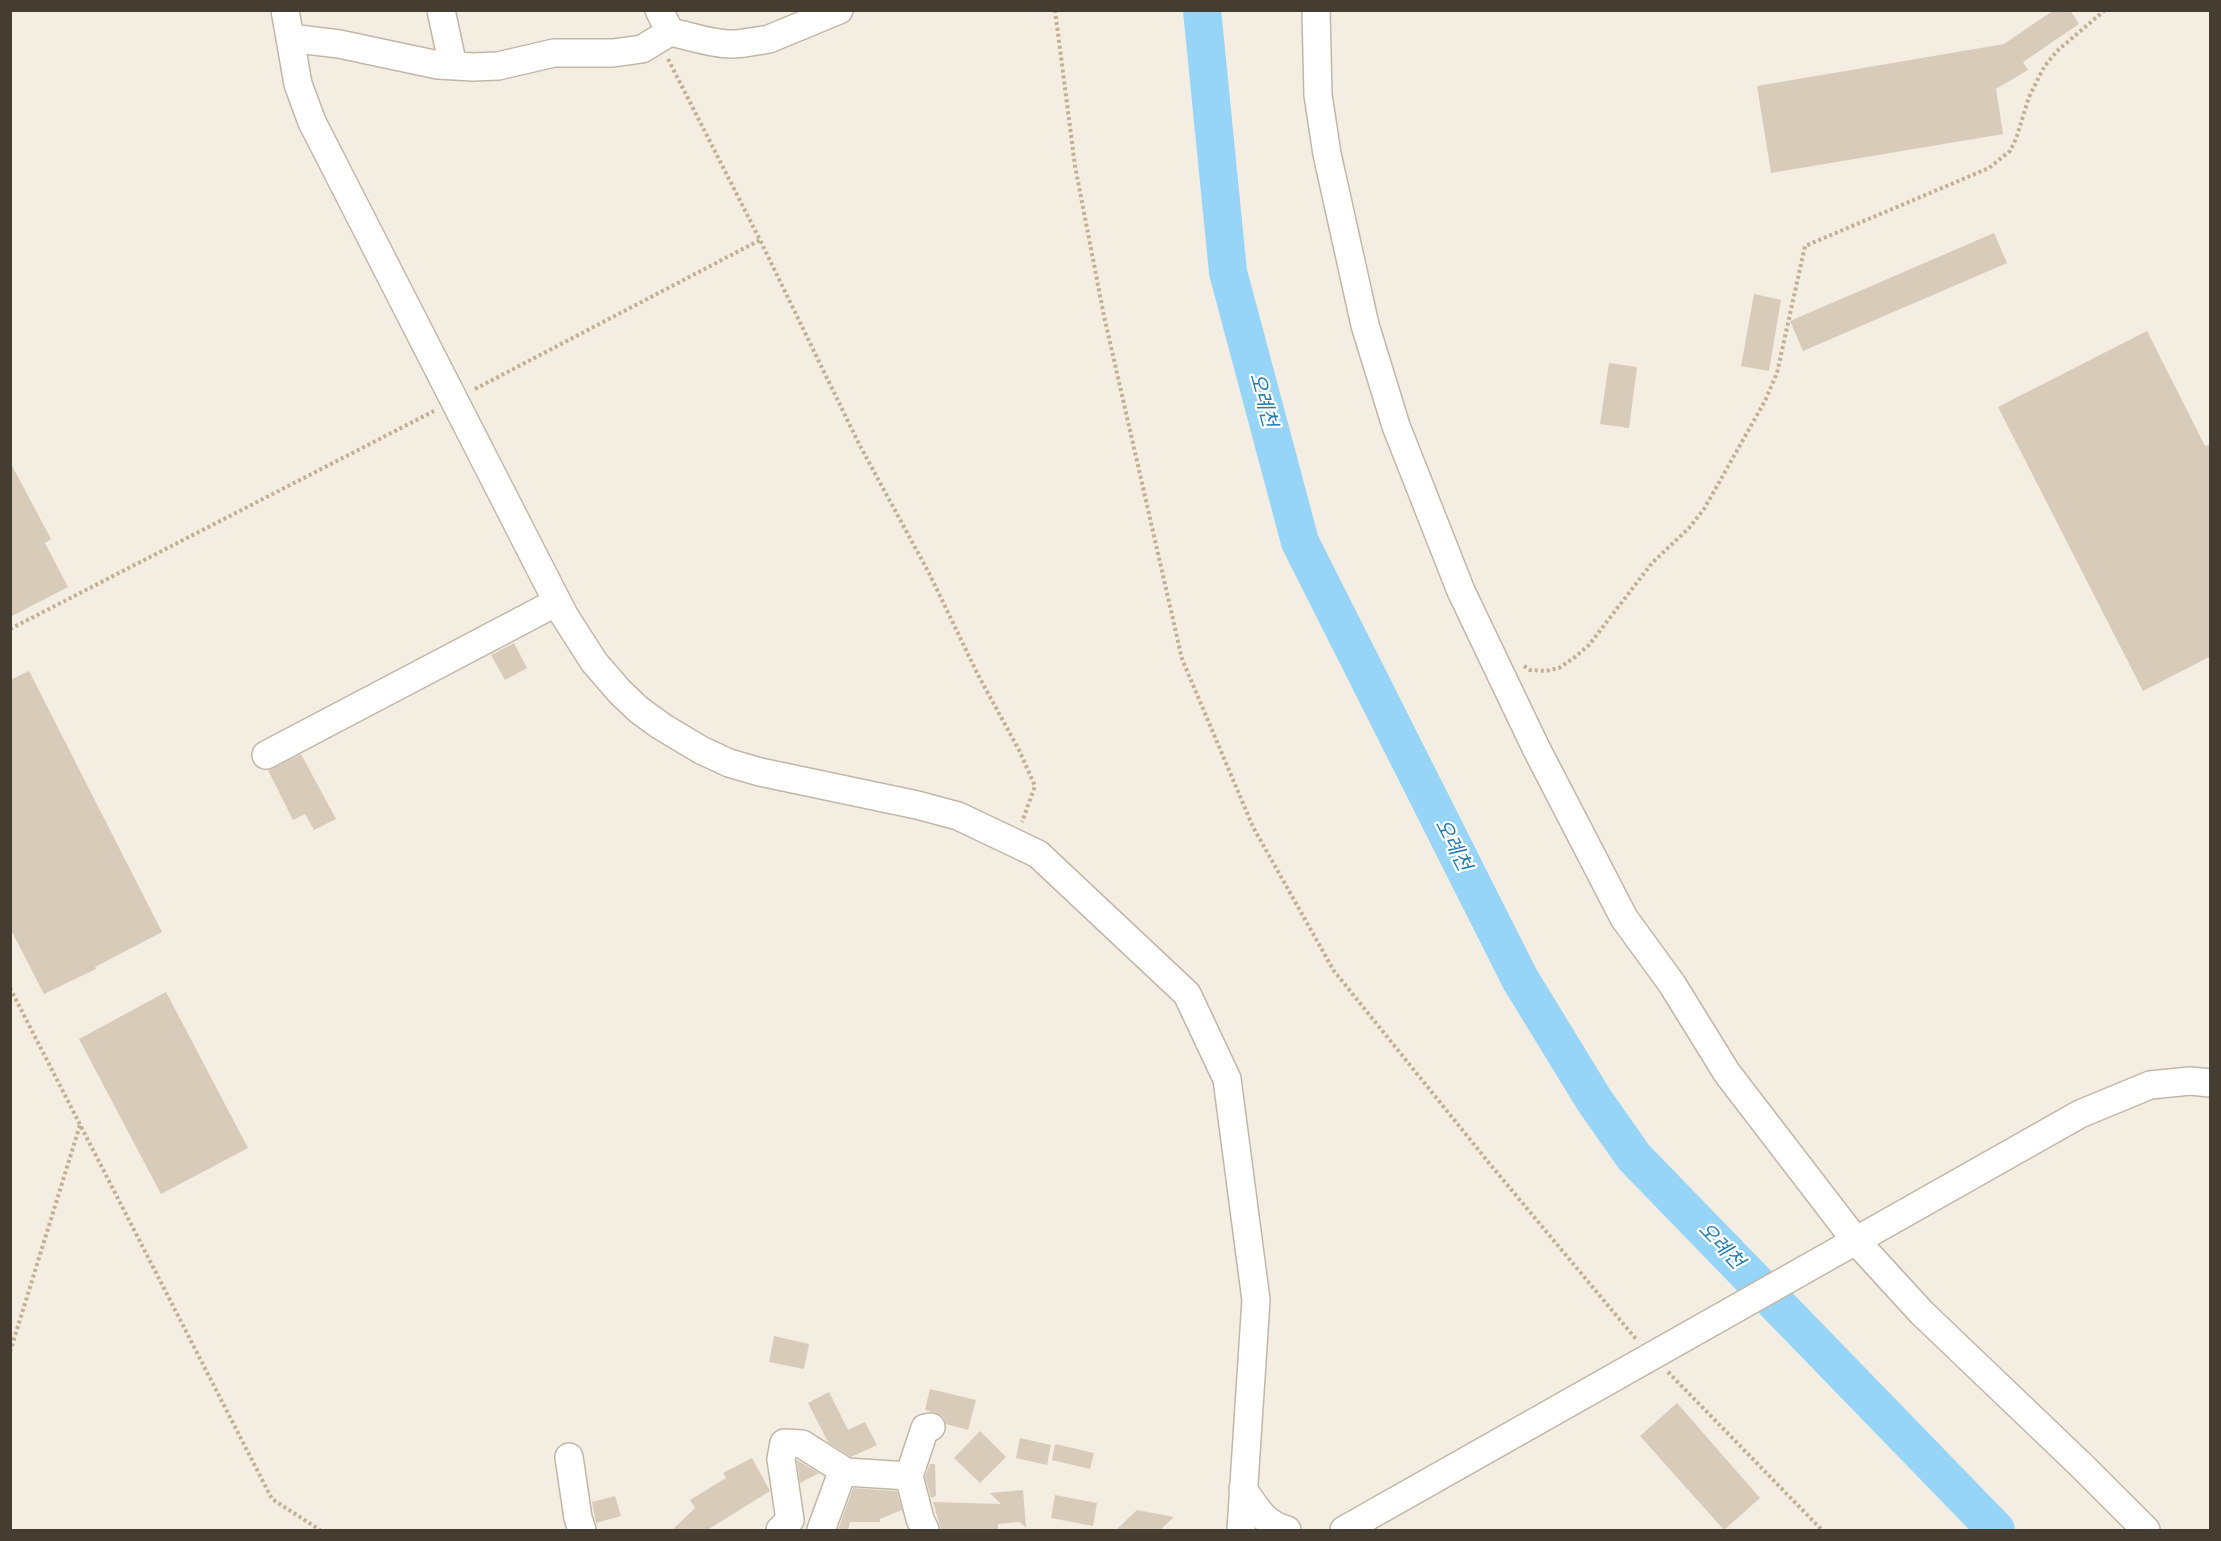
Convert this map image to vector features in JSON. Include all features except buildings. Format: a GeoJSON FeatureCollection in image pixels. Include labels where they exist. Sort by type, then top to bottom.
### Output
{"type":"FeatureCollection","features":[{"type":"Feature","properties":{"kind":"street"},"geometry":{"type":"LineString","coordinates":[[285,10],[298,84],[312,122],[557,602],[594,662],[620,692],[660,726],[729,763],[958,816],[1038,854],[1187,994],[1227,1079],[1256,1300],[1241,1530]]}},
{"type":"Feature","properties":{"kind":"street"},"geometry":{"type":"LineString","coordinates":[[441,10],[453,66]]}},
{"type":"Feature","properties":{"kind":"street"},"geometry":{"type":"LineString","coordinates":[[290,38],[339,44],[438,65],[498,66],[554,53],[613,53],[642,49],[663,28],[717,43],[731,44],[769,39],[839,10]]}},
{"type":"Feature","properties":{"kind":"street"},"geometry":{"type":"LineString","coordinates":[[1316,10],[1320,107],[1327,154],[1365,325],[1396,426],[1461,591],[1536,748],[1624,918],[1672,984],[1727,1073],[1856,1241],[1922,1313],[2146,1530]]}},
{"type":"Feature","properties":{"kind":"street"},"geometry":{"type":"LineString","coordinates":[[266,755],[557,602]]}},
{"type":"Feature","properties":{"kind":"street"},"geometry":{"type":"LineString","coordinates":[[1344,1530],[2080,1114],[2150,1085],[2190,1081],[2211,1083]]}},
{"type":"Feature","properties":{"kind":"street"},"geometry":{"type":"LineString","coordinates":[[922,1530],[909,1476],[925,1428],[931,1427]]}},
{"type":"Feature","properties":{"kind":"street"},"geometry":{"type":"LineString","coordinates":[[780,1530],[790,1520],[781,1459],[784,1443],[802,1444],[846,1472],[909,1476]]}},
{"type":"Feature","properties":{"kind":"street"},"geometry":{"type":"LineString","coordinates":[[569,1457],[578,1518],[582,1530]]}},
{"type":"Feature","properties":{"kind":"street"},"geometry":{"type":"LineString","coordinates":[[821,1530],[843,1470]]}},
{"type":"Feature","properties":{"kind":"street"},"geometry":{"type":"LineString","coordinates":[[1227,1530],[1243,1490]]}},
{"type":"Feature","properties":{"kind":"street"},"geometry":{"type":"LineString","coordinates":[[1243,1490],[1266,1521],[1287,1530]]}},
{"type":"Feature","properties":{"kind":"path"},"geometry":{"type":"LineString","coordinates":[[1055,10],[1075,166],[1104,316],[1182,659],[1253,827],[1334,971],[1489,1163],[1651,1357],[1822,1530]]}},
{"type":"Feature","properties":{"kind":"path"},"geometry":{"type":"LineString","coordinates":[[1522,665],[1530,670],[1546,671],[1559,668],[1589,645],[1652,563],[1689,528],[1704,509],[1765,401],[1777,374],[1805,246],[1958,183],[1996,163],[2010,151],[2016,139],[2029,97],[2044,67],[2057,51],[2105,10]]}},
{"type":"Feature","properties":{"kind":"path"},"geometry":{"type":"LineString","coordinates":[[663,28],[760,240],[859,444],[929,573],[1035,786],[1015,843]]}},
{"type":"Feature","properties":{"kind":"path"},"geometry":{"type":"LineString","coordinates":[[10,629],[760,240]]}},
{"type":"Feature","properties":{"kind":"path"},"geometry":{"type":"LineString","coordinates":[[10,988],[272,1499],[320,1530]]}},
{"type":"Feature","properties":{"kind":"path"},"geometry":{"type":"LineString","coordinates":[[10,1352],[80,1124]]}},
{"type":"Feature","properties":{"kind":"waterway","name":"오례천"},"geometry":{"type":"LineString","coordinates":[[1202,10],[1228,272],[1300,542],[1520,979],[1594,1100],[1634,1157],[1996,1530]]}}]}
